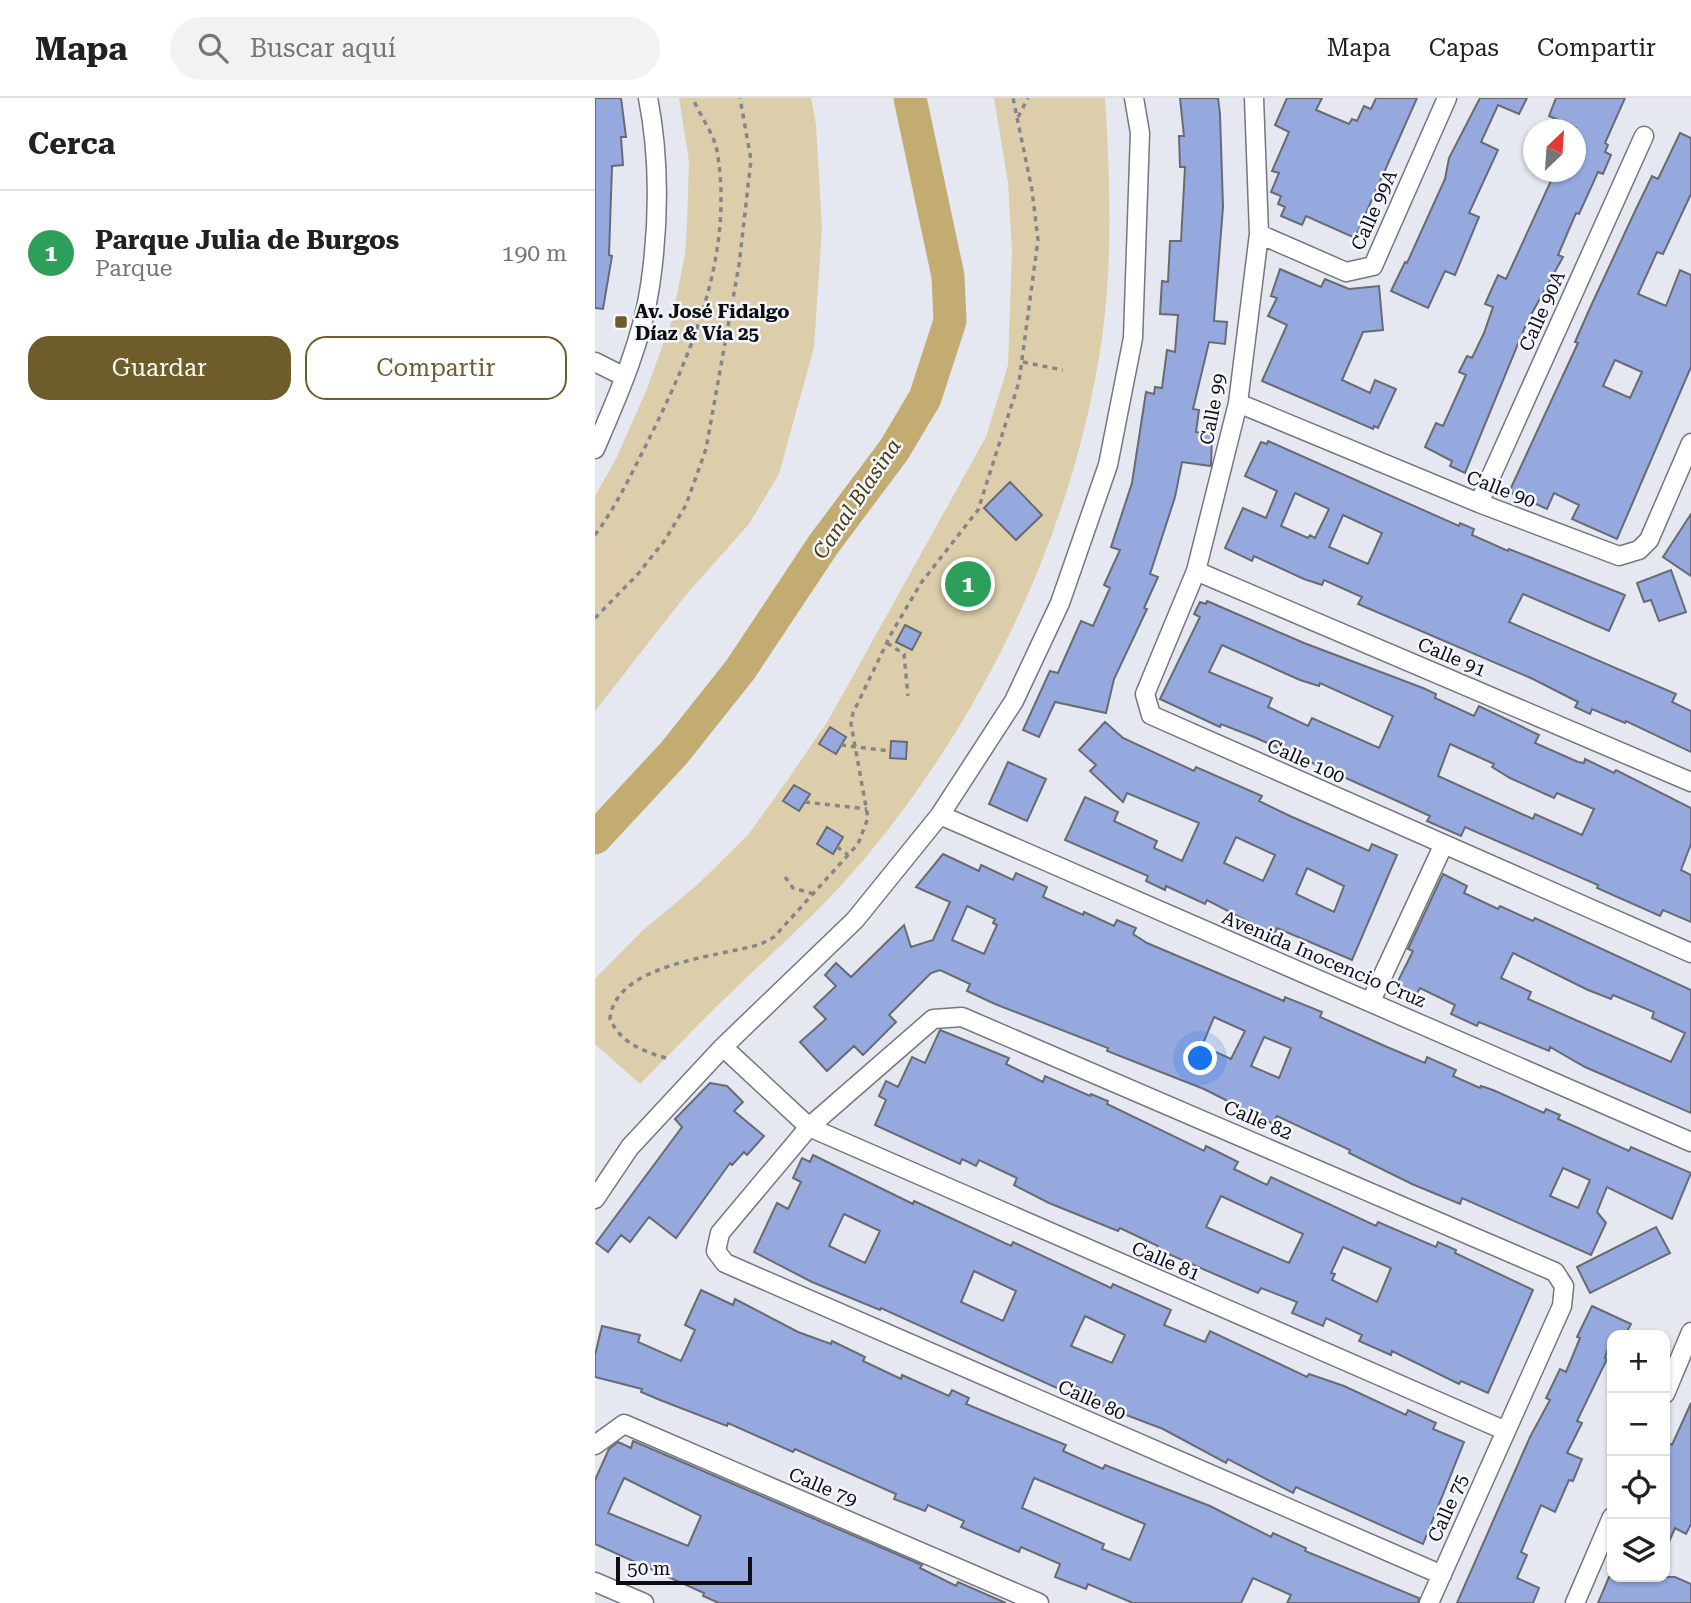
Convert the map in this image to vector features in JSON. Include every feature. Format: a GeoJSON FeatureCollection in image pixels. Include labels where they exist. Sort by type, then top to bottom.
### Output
{"type":"FeatureCollection","features":[{"type":"Feature","properties":{"kind":"street"},"geometry":{"type":"LineString","coordinates":[[595,449],[625,376],[651,275],[657,196],[647,98]]}},
{"type":"Feature","properties":{"kind":"street"},"geometry":{"type":"LineString","coordinates":[[595,1199],[630,1147],[723,1047],[855,920],[940,815],[1014,701],[1061,603],[1108,465],[1133,338],[1140,133],[1135,98]]}},
{"type":"Feature","properties":{"kind":"street","name":"Calle 99"},"geometry":{"type":"LineString","coordinates":[[1151,715],[1145,694],[1196,571],[1238,403],[1259,234],[1254,98]]}},
{"type":"Feature","properties":{"kind":"street","name":"Calle 99A"},"geometry":{"type":"LineString","coordinates":[[1259,234],[1346,272],[1373,266],[1447,98]]}},
{"type":"Feature","properties":{"kind":"street","name":"Calle 90A"},"geometry":{"type":"LineString","coordinates":[[1479,503],[1644,136]]}},
{"type":"Feature","properties":{"kind":"street"},"geometry":{"type":"LineString","coordinates":[[595,362],[625,376]]}},
{"type":"Feature","properties":{"kind":"street","name":"Calle 90"},"geometry":{"type":"LineString","coordinates":[[1238,403],[1479,503],[1619,556],[1639,550],[1649,540],[1691,443]]}},
{"type":"Feature","properties":{"kind":"street","name":"Calle 91"},"geometry":{"type":"LineString","coordinates":[[1196,571],[1691,782]]}},
{"type":"Feature","properties":{"kind":"street","name":"Calle 100"},"geometry":{"type":"LineString","coordinates":[[1151,715],[1443,846],[1691,953]]}},
{"type":"Feature","properties":{"kind":"street","name":"Avenida Inocencio Cruz"},"geometry":{"type":"LineString","coordinates":[[940,815],[1691,1142]]}},
{"type":"Feature","properties":{"kind":"street"},"geometry":{"type":"LineString","coordinates":[[1371,1002],[1443,846]]}},
{"type":"Feature","properties":{"kind":"street","name":"Calle 82"},"geometry":{"type":"LineString","coordinates":[[725,1264],[716,1251],[720,1233],[809,1127],[933,1019],[962,1017],[1555,1272],[1564,1286],[1562,1306],[1506,1431]]}},
{"type":"Feature","properties":{"kind":"street","name":"Calle 81"},"geometry":{"type":"LineString","coordinates":[[723,1047],[809,1127],[1506,1431]]}},
{"type":"Feature","properties":{"kind":"street","name":"Calle 80"},"geometry":{"type":"LineString","coordinates":[[725,1264],[1442,1575]]}},
{"type":"Feature","properties":{"kind":"street"},"geometry":{"type":"LineString","coordinates":[[1666,1393],[1685,1365],[1691,1332]]}},
{"type":"Feature","properties":{"kind":"street","name":"Calle 79"},"geometry":{"type":"LineString","coordinates":[[595,1445],[624,1424],[1039,1603]]}},
{"type":"Feature","properties":{"kind":"street","name":"Calle 75"},"geometry":{"type":"LineString","coordinates":[[1430,1603],[1506,1431]]}},
{"type":"Feature","properties":{"kind":"street"},"geometry":{"type":"LineString","coordinates":[[1575,1603],[1611,1519]]}},
{"type":"Feature","properties":{"kind":"street"},"geometry":{"type":"LineString","coordinates":[[595,1582],[644,1603]]}},
{"type":"Feature","properties":{"kind":"path"},"geometry":{"type":"LineString","coordinates":[[595,535],[631,475],[677,383],[709,291],[719,235],[717,149],[692,98]]}},
{"type":"Feature","properties":{"kind":"path"},"geometry":{"type":"LineString","coordinates":[[595,618],[638,574],[665,540],[687,505],[706,449],[739,265],[751,160],[740,98]]}},
{"type":"Feature","properties":{"kind":"path"},"geometry":{"type":"LineString","coordinates":[[666,1058],[637,1048],[618,1032],[610,1019],[614,1003],[640,976],[768,941],[780,932],[814,894],[866,830],[867,809],[855,747],[853,713],[887,643],[929,571],[978,510],[1023,362],[1038,240],[1013,98]]}},
{"type":"Feature","properties":{"kind":"path"},"geometry":{"type":"LineString","coordinates":[[1017,119],[1028,98]]}},
{"type":"Feature","properties":{"kind":"path"},"geometry":{"type":"LineString","coordinates":[[1023,362],[1063,370]]}},
{"type":"Feature","properties":{"kind":"path"},"geometry":{"type":"LineString","coordinates":[[887,643],[902,648],[908,696]]}},
{"type":"Feature","properties":{"kind":"path"},"geometry":{"type":"LineString","coordinates":[[841,745],[890,751]]}},
{"type":"Feature","properties":{"kind":"path"},"geometry":{"type":"LineString","coordinates":[[805,802],[867,809]]}},
{"type":"Feature","properties":{"kind":"path"},"geometry":{"type":"LineString","coordinates":[[837,847],[848,855]]}},
{"type":"Feature","properties":{"kind":"path"},"geometry":{"type":"LineString","coordinates":[[785,877],[793,888],[814,894]]}},
{"type":"Feature","properties":{"kind":"shaded area"},"geometry":{"type":"Polygon","coordinates":[[[679,98],[811,98],[816,124],[822,228],[814,347],[779,474],[749,524],[685,596],[595,711],[595,496],[617,457],[646,391],[672,320],[685,254],[689,162],[679,98]]]}},
{"type":"Feature","properties":{"kind":"shaded area"},"geometry":{"type":"Polygon","coordinates":[[[994,98],[1105,98],[1109,218],[1108,278],[1102,338],[1089,408],[1071,478],[1047,547],[1019,614],[987,679],[910,801],[836,890],[640,1084],[595,1044],[595,979],[641,932],[697,885],[748,835],[829,719],[986,437],[1008,365],[1012,251],[1008,183],[994,98]]]}},
{"type":"Feature","properties":{"kind":"building"},"geometry":{"type":"Polygon","coordinates":[[[595,98],[621,98],[626,137],[621,137],[623,165],[612,166],[609,255],[612,256],[603,309],[595,308],[595,98]]]}},
{"type":"Feature","properties":{"kind":"building"},"geometry":{"type":"Polygon","coordinates":[[[1180,98],[1218,98],[1220,114],[1223,207],[1214,321],[1227,322],[1225,344],[1209,342],[1193,409],[1199,410],[1196,432],[1212,435],[1211,466],[1182,462],[1175,497],[1150,574],[1158,577],[1144,608],[1147,609],[1114,679],[1106,713],[1055,702],[1039,737],[1023,730],[1050,671],[1058,673],[1081,621],[1093,626],[1110,588],[1104,585],[1120,550],[1111,547],[1132,483],[1146,392],[1154,394],[1155,387],[1162,388],[1167,350],[1175,352],[1178,315],[1160,314],[1162,281],[1168,282],[1170,241],[1181,241],[1185,167],[1180,167],[1179,136],[1184,136],[1180,98]]]}},
{"type":"Feature","properties":{"kind":"building"},"geometry":{"type":"Polygon","coordinates":[[[1287,98],[1322,98],[1316,110],[1349,124],[1352,119],[1357,121],[1364,106],[1371,109],[1376,98],[1417,98],[1355,238],[1306,216],[1302,225],[1281,216],[1285,207],[1278,204],[1281,196],[1271,192],[1279,173],[1272,171],[1289,132],[1275,125],[1287,98]]]}},
{"type":"Feature","properties":{"kind":"building"},"geometry":{"type":"Polygon","coordinates":[[[1480,98],[1527,98],[1519,114],[1498,105],[1481,142],[1498,150],[1469,213],[1479,217],[1455,275],[1445,271],[1428,308],[1391,291],[1405,262],[1407,263],[1445,179],[1449,158],[1480,98]]]}},
{"type":"Feature","properties":{"kind":"building"},"geometry":{"type":"Polygon","coordinates":[[[1556,98],[1625,98],[1605,143],[1608,145],[1605,152],[1611,155],[1603,174],[1598,172],[1579,214],[1576,213],[1558,255],[1563,257],[1527,322],[1465,473],[1450,466],[1452,461],[1425,447],[1436,423],[1443,426],[1466,375],[1459,372],[1467,356],[1472,358],[1484,333],[1493,307],[1485,304],[1498,275],[1506,279],[1550,182],[1586,182],[1586,119],[1556,119],[1549,116],[1556,98]]]}},
{"type":"Feature","properties":{"kind":"building"},"geometry":{"type":"Polygon","coordinates":[[[1680,133],[1691,138],[1691,194],[1663,254],[1657,252],[1638,294],[1666,306],[1680,270],[1691,275],[1691,367],[1617,539],[1572,519],[1579,505],[1554,493],[1547,509],[1509,492],[1636,209],[1652,176],[1658,179],[1680,133]],[[1615,360],[1603,386],[1630,398],[1642,372],[1615,360]]]}},
{"type":"Feature","properties":{"kind":"building"},"geometry":{"type":"Polygon","coordinates":[[[1280,269],[1321,287],[1325,279],[1349,289],[1379,286],[1383,330],[1363,332],[1342,380],[1370,393],[1375,380],[1396,389],[1378,428],[1374,426],[1373,429],[1262,381],[1287,325],[1268,316],[1277,298],[1271,296],[1280,269]]]}},
{"type":"Feature","properties":{"kind":"building"},"geometry":{"type":"Polygon","coordinates":[[[1268,441],[1459,526],[1460,523],[1474,529],[1472,535],[1508,551],[1509,549],[1625,595],[1609,631],[1523,594],[1509,622],[1676,694],[1672,702],[1691,711],[1691,752],[1626,721],[1625,723],[1592,709],[1590,714],[1575,707],[1578,702],[1533,679],[1358,604],[1362,597],[1324,580],[1322,585],[1254,556],[1252,561],[1225,548],[1243,508],[1266,518],[1277,491],[1245,476],[1261,442],[1267,444],[1268,441]],[[1295,493],[1281,526],[1308,538],[1310,535],[1315,538],[1329,509],[1295,493]],[[1343,515],[1329,547],[1368,564],[1382,533],[1343,515]]]}},
{"type":"Feature","properties":{"kind":"building"},"geometry":{"type":"Polygon","coordinates":[[[1010,482],[1042,515],[1016,540],[984,508],[1010,482]]]}},
{"type":"Feature","properties":{"kind":"building"},"geometry":{"type":"Polygon","coordinates":[[[1691,514],[1691,576],[1663,557],[1691,514]]]}},
{"type":"Feature","properties":{"kind":"building"},"geometry":{"type":"Polygon","coordinates":[[[1671,570],[1686,612],[1659,621],[1651,600],[1644,602],[1637,583],[1671,570]]]}},
{"type":"Feature","properties":{"kind":"building"},"geometry":{"type":"Polygon","coordinates":[[[1207,601],[1304,643],[1423,688],[1436,694],[1435,698],[1474,716],[1479,706],[1539,735],[1535,743],[1578,762],[1584,763],[1585,759],[1614,773],[1616,770],[1691,808],[1691,844],[1681,870],[1691,875],[1691,922],[1663,910],[1660,916],[1597,888],[1598,885],[1465,827],[1461,836],[1427,821],[1430,816],[1395,800],[1254,737],[1221,724],[1220,727],[1160,699],[1200,617],[1194,614],[1200,602],[1206,604],[1207,601]],[[1222,645],[1209,672],[1272,698],[1268,707],[1308,726],[1312,718],[1379,748],[1393,716],[1320,683],[1319,686],[1300,680],[1222,645]],[[1450,744],[1438,776],[1533,819],[1535,814],[1582,835],[1594,809],[1557,793],[1554,798],[1510,778],[1492,767],[1494,764],[1450,744]]]}},
{"type":"Feature","properties":{"kind":"building"},"geometry":{"type":"Polygon","coordinates":[[[905,625],[921,633],[912,650],[896,642],[905,625]]]}},
{"type":"Feature","properties":{"kind":"building"},"geometry":{"type":"Polygon","coordinates":[[[1105,722],[1123,738],[1194,771],[1196,767],[1262,796],[1259,801],[1290,816],[1369,851],[1372,844],[1397,855],[1352,960],[1277,928],[1274,935],[1207,900],[1205,904],[1166,886],[1165,890],[1146,881],[1148,876],[1065,840],[1085,797],[1118,812],[1114,821],[1157,841],[1154,848],[1182,861],[1199,823],[1127,793],[1123,802],[1090,771],[1096,765],[1079,750],[1105,722]],[[1236,837],[1224,863],[1263,881],[1275,855],[1236,837]],[[1307,868],[1296,894],[1334,912],[1344,886],[1307,868]]]}},
{"type":"Feature","properties":{"kind":"building"},"geometry":{"type":"Polygon","coordinates":[[[830,727],[846,737],[836,754],[819,744],[830,727]]]}},
{"type":"Feature","properties":{"kind":"building"},"geometry":{"type":"Polygon","coordinates":[[[891,741],[907,742],[906,759],[890,758],[891,741]]]}},
{"type":"Feature","properties":{"kind":"building"},"geometry":{"type":"Polygon","coordinates":[[[1008,762],[1046,779],[1027,821],[989,804],[1008,762]]]}},
{"type":"Feature","properties":{"kind":"building"},"geometry":{"type":"Polygon","coordinates":[[[794,785],[810,794],[799,811],[783,801],[794,785]]]}},
{"type":"Feature","properties":{"kind":"building"},"geometry":{"type":"Polygon","coordinates":[[[827,827],[843,837],[833,854],[817,844],[827,827]]]}},
{"type":"Feature","properties":{"kind":"building"},"geometry":{"type":"Polygon","coordinates":[[[943,854],[979,871],[981,865],[1013,880],[1016,873],[1047,887],[1043,897],[1083,915],[1084,912],[1114,926],[1117,920],[1136,928],[1133,934],[1147,943],[1284,1001],[1285,997],[1322,1012],[1320,1017],[1387,1047],[1425,1063],[1427,1057],[1456,1070],[1453,1076],[1480,1088],[1481,1086],[1493,1090],[1544,1113],[1546,1109],[1560,1115],[1558,1119],[1629,1151],[1631,1147],[1691,1173],[1672,1219],[1607,1187],[1597,1212],[1606,1223],[1591,1255],[1462,1198],[1460,1204],[1412,1184],[1349,1153],[1350,1150],[1277,1116],[1273,1124],[1204,1089],[995,1004],[967,991],[970,984],[940,970],[931,973],[889,1015],[896,1022],[863,1055],[854,1046],[827,1071],[800,1042],[826,1019],[814,1007],[836,986],[825,975],[836,963],[851,977],[904,925],[911,947],[933,940],[950,902],[916,887],[943,854]],[[967,906],[952,940],[984,954],[997,925],[993,923],[995,919],[967,906]],[[1214,1017],[1202,1046],[1231,1059],[1245,1031],[1214,1017]],[[1264,1037],[1251,1066],[1279,1078],[1291,1048],[1264,1037]],[[1563,1168],[1550,1196],[1578,1208],[1590,1180],[1563,1168]]]}},
{"type":"Feature","properties":{"kind":"building"},"geometry":{"type":"Polygon","coordinates":[[[1443,874],[1467,886],[1464,893],[1498,909],[1500,906],[1533,921],[1535,918],[1691,990],[1691,1113],[1585,1067],[1550,1047],[1549,1051],[1479,1022],[1477,1026],[1451,1014],[1455,1005],[1420,988],[1416,995],[1396,985],[1413,951],[1408,949],[1443,874]],[[1513,953],[1501,978],[1531,992],[1528,999],[1671,1062],[1685,1033],[1652,1018],[1654,1012],[1613,995],[1611,999],[1513,953]]]}},
{"type":"Feature","properties":{"kind":"building"},"geometry":{"type":"Polygon","coordinates":[[[940,1030],[1009,1058],[1006,1064],[1043,1082],[1045,1076],[1090,1096],[1091,1094],[1204,1151],[1206,1146],[1238,1162],[1234,1169],[1267,1185],[1271,1177],[1376,1226],[1378,1222],[1436,1247],[1438,1242],[1456,1250],[1455,1253],[1533,1290],[1488,1393],[1461,1381],[1459,1384],[1392,1351],[1391,1355],[1359,1341],[1362,1335],[1326,1318],[1323,1326],[1292,1313],[1297,1302],[1261,1288],[1258,1293],[1157,1249],[1158,1246],[1120,1228],[1118,1231],[1049,1203],[1014,1185],[1017,1178],[979,1160],[976,1166],[962,1159],[960,1164],[875,1125],[886,1100],[879,1096],[886,1081],[898,1087],[912,1057],[925,1063],[940,1030]],[[1221,1196],[1206,1227],[1289,1263],[1303,1234],[1221,1196]],[[1343,1247],[1331,1273],[1335,1274],[1332,1280],[1377,1302],[1391,1268],[1343,1247]]]}},
{"type":"Feature","properties":{"kind":"building"},"geometry":{"type":"Polygon","coordinates":[[[710,1083],[727,1086],[743,1102],[734,1111],[764,1136],[747,1155],[744,1152],[732,1165],[730,1163],[676,1238],[649,1217],[630,1242],[621,1235],[608,1252],[596,1243],[682,1127],[675,1119],[710,1083]]]}},
{"type":"Feature","properties":{"kind":"building"},"geometry":{"type":"Polygon","coordinates":[[[813,1155],[913,1204],[914,1201],[1011,1246],[1013,1242],[1111,1288],[1113,1284],[1171,1310],[1164,1325],[1205,1342],[1210,1331],[1307,1377],[1309,1374],[1344,1386],[1406,1415],[1408,1410],[1436,1423],[1433,1429],[1464,1442],[1423,1544],[1296,1487],[1293,1493],[1228,1459],[1226,1463],[1163,1429],[1092,1402],[1095,1395],[1063,1381],[1059,1389],[881,1308],[880,1310],[812,1282],[754,1252],[777,1203],[788,1209],[801,1182],[793,1178],[802,1158],[810,1162],[813,1155]],[[844,1214],[829,1246],[865,1263],[880,1231],[844,1214]],[[974,1271],[961,1302],[1003,1321],[1016,1291],[974,1271]],[[1085,1316],[1071,1346],[1112,1363],[1125,1335],[1085,1316]]]}},
{"type":"Feature","properties":{"kind":"building"},"geometry":{"type":"Polygon","coordinates":[[[1656,1227],[1670,1253],[1590,1293],[1577,1267],[1656,1227]]]}},
{"type":"Feature","properties":{"kind":"building"},"geometry":{"type":"Polygon","coordinates":[[[701,1290],[733,1305],[735,1299],[798,1332],[831,1344],[832,1341],[865,1357],[863,1361],[901,1379],[902,1375],[949,1396],[952,1390],[969,1398],[966,1404],[1066,1445],[1063,1451],[1103,1469],[1105,1465],[1210,1506],[1271,1537],[1273,1533],[1306,1548],[1305,1551],[1419,1598],[1418,1603],[1287,1603],[1291,1595],[1253,1578],[1241,1603],[1133,1603],[1088,1584],[1086,1589],[1055,1577],[1060,1564],[1021,1547],[1019,1552],[961,1527],[964,1521],[928,1505],[925,1511],[894,1499],[896,1494],[795,1449],[793,1452],[728,1423],[727,1426],[660,1400],[641,1392],[642,1389],[595,1377],[595,1355],[602,1326],[640,1335],[638,1342],[681,1361],[695,1330],[685,1325],[701,1290]],[[1034,1478],[1022,1508],[1104,1544],[1102,1549],[1130,1560],[1145,1524],[1034,1478]]]}},
{"type":"Feature","properties":{"kind":"building"},"geometry":{"type":"Polygon","coordinates":[[[1592,1306],[1631,1324],[1628,1330],[1607,1330],[1607,1359],[1577,1421],[1582,1423],[1567,1453],[1582,1459],[1555,1512],[1541,1505],[1521,1552],[1527,1555],[1517,1578],[1539,1588],[1533,1603],[1457,1603],[1530,1437],[1550,1400],[1546,1398],[1560,1369],[1566,1372],[1580,1338],[1577,1337],[1592,1306]]]}},
{"type":"Feature","properties":{"kind":"building"},"geometry":{"type":"Polygon","coordinates":[[[1691,1403],[1691,1524],[1686,1534],[1675,1528],[1670,1540],[1670,1444],[1672,1445],[1691,1403]]]}},
{"type":"Feature","properties":{"kind":"building"},"geometry":{"type":"Polygon","coordinates":[[[633,1441],[922,1565],[920,1568],[956,1586],[958,1582],[1006,1603],[719,1603],[703,1596],[704,1593],[595,1544],[595,1480],[609,1449],[618,1442],[631,1448],[633,1441]],[[624,1478],[608,1513],[688,1546],[701,1516],[624,1478]]]}},
{"type":"Feature","properties":{"kind":"building"},"geometry":{"type":"Polygon","coordinates":[[[1670,1577],[1675,1577],[1691,1584],[1691,1603],[1598,1603],[1607,1582],[1670,1582],[1670,1577]]]}},
{"type":"Feature","properties":{"kind":"waterway","name":"Canal Blasina"},"geometry":{"type":"LineString","coordinates":[[595,838],[674,753],[740,670],[823,545],[894,450],[925,398],[950,321],[948,276],[910,98]]}},
{"type":"Feature","properties":{"kind":"place","name":"Av. José Fidalgo Díaz & Vía 25"},"geometry":{"type":"Point","coordinates":[621,322]}},
{"type":"Feature","properties":{"kind":"place","name":"Parque Julia de Burgos"},"geometry":{"type":"Point","coordinates":[968,584]}}]}
